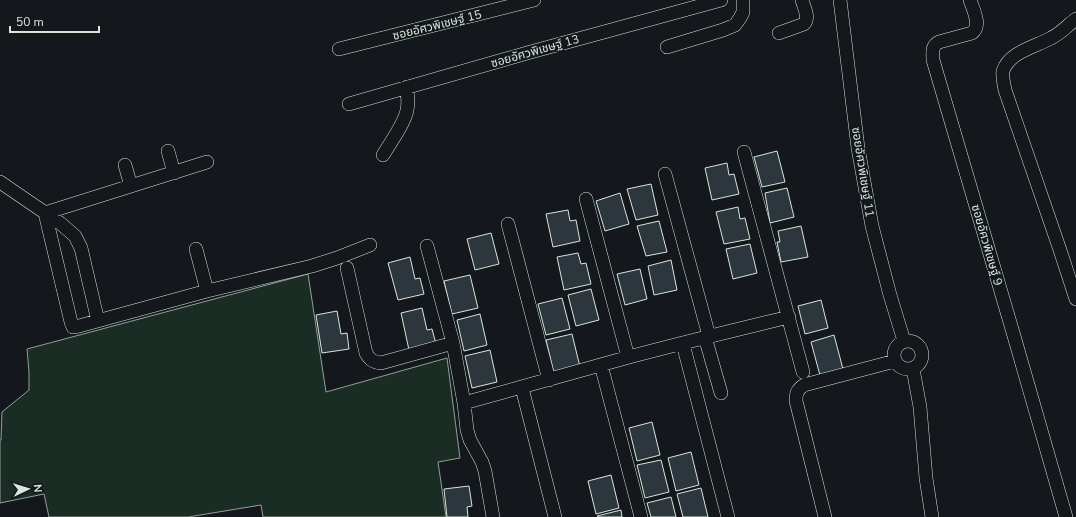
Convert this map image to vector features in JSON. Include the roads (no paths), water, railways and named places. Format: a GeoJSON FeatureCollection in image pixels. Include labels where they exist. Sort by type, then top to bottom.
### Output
{"type":"FeatureCollection","features":[{"type":"Feature","properties":{"kind":"street","name":"ซอยอัศวพิเชษฐ์ 15"},"geometry":{"type":"LineString","coordinates":[[339,49],[534,0]]}},
{"type":"Feature","properties":{"kind":"street","name":"ซอยอัศวพิเชษฐ์ 13"},"geometry":{"type":"LineString","coordinates":[[349,104],[721,0]]}},
{"type":"Feature","properties":{"kind":"street"},"geometry":{"type":"LineString","coordinates":[[667,48],[734,25],[743,12],[743,0]]}},
{"type":"Feature","properties":{"kind":"street"},"geometry":{"type":"LineString","coordinates":[[779,33],[804,24],[807,17],[802,0]]}},
{"type":"Feature","properties":{"kind":"street","name":"ซอยอัศวพิเชษฐ์ 11"},"geometry":{"type":"LineString","coordinates":[[840,0],[858,148],[872,226],[904,341]]}},
{"type":"Feature","properties":{"kind":"street","name":"ซอยอัศวพิเชษฐ์ 9"},"geometry":{"type":"LineString","coordinates":[[970,0],[976,21],[976,30],[972,33],[935,44],[933,49],[933,60],[1066,517]]}},
{"type":"Feature","properties":{"kind":"street"},"geometry":{"type":"LineString","coordinates":[[1076,19],[1053,37],[1021,52],[1012,58],[1006,65],[1003,72],[1005,90],[1058,242],[1076,299]]}},
{"type":"Feature","properties":{"kind":"street"},"geometry":{"type":"LineString","coordinates":[[383,155],[407,112],[407,87]]}},
{"type":"Feature","properties":{"kind":"street"},"geometry":{"type":"LineString","coordinates":[[168,151],[174,173]]}},
{"type":"Feature","properties":{"kind":"street"},"geometry":{"type":"LineString","coordinates":[[744,152],[803,372]]}},
{"type":"Feature","properties":{"kind":"street"},"geometry":{"type":"LineString","coordinates":[[45,213],[208,162]]}},
{"type":"Feature","properties":{"kind":"street"},"geometry":{"type":"LineString","coordinates":[[125,165],[131,186]]}},
{"type":"Feature","properties":{"kind":"street"},"geometry":{"type":"LineString","coordinates":[[665,174],[721,393]]}},
{"type":"Feature","properties":{"kind":"street"},"geometry":{"type":"LineString","coordinates":[[0,182],[75,236],[81,248],[98,321]]}},
{"type":"Feature","properties":{"kind":"street"},"geometry":{"type":"LineString","coordinates":[[586,199],[628,357]]}},
{"type":"Feature","properties":{"kind":"street"},"geometry":{"type":"LineString","coordinates":[[45,213],[73,327],[207,291],[312,266],[370,245]]}},
{"type":"Feature","properties":{"kind":"street"},"geometry":{"type":"LineString","coordinates":[[508,224],[549,380]]}},
{"type":"Feature","properties":{"kind":"street"},"geometry":{"type":"LineString","coordinates":[[427,246],[453,344],[464,403],[467,430],[470,440],[482,462],[485,471],[493,517]]}},
{"type":"Feature","properties":{"kind":"street"},"geometry":{"type":"LineString","coordinates":[[196,249],[207,291]]}},
{"type":"Feature","properties":{"kind":"street"},"geometry":{"type":"LineString","coordinates":[[347,268],[366,353],[369,359],[374,362],[381,363],[453,344]]}},
{"type":"Feature","properties":{"kind":"street"},"geometry":{"type":"LineString","coordinates":[[464,403],[522,388],[628,357],[788,316]]}},
{"type":"Feature","properties":{"kind":"street"},"geometry":{"type":"LineString","coordinates":[[904,341],[916,343],[920,348],[922,360],[913,368],[908,370],[898,365],[895,361],[895,349],[904,341]]}},
{"type":"Feature","properties":{"kind":"street"},"geometry":{"type":"LineString","coordinates":[[682,344],[728,517]]}},
{"type":"Feature","properties":{"kind":"street"},"geometry":{"type":"LineString","coordinates":[[825,517],[796,401],[797,391],[804,385],[895,361]]}},
{"type":"Feature","properties":{"kind":"street"},"geometry":{"type":"LineString","coordinates":[[601,365],[641,517]]}},
{"type":"Feature","properties":{"kind":"street"},"geometry":{"type":"LineString","coordinates":[[913,368],[920,407],[926,478],[932,517]]}},
{"type":"Feature","properties":{"kind":"street"},"geometry":{"type":"LineString","coordinates":[[522,388],[555,517]]}}]}
